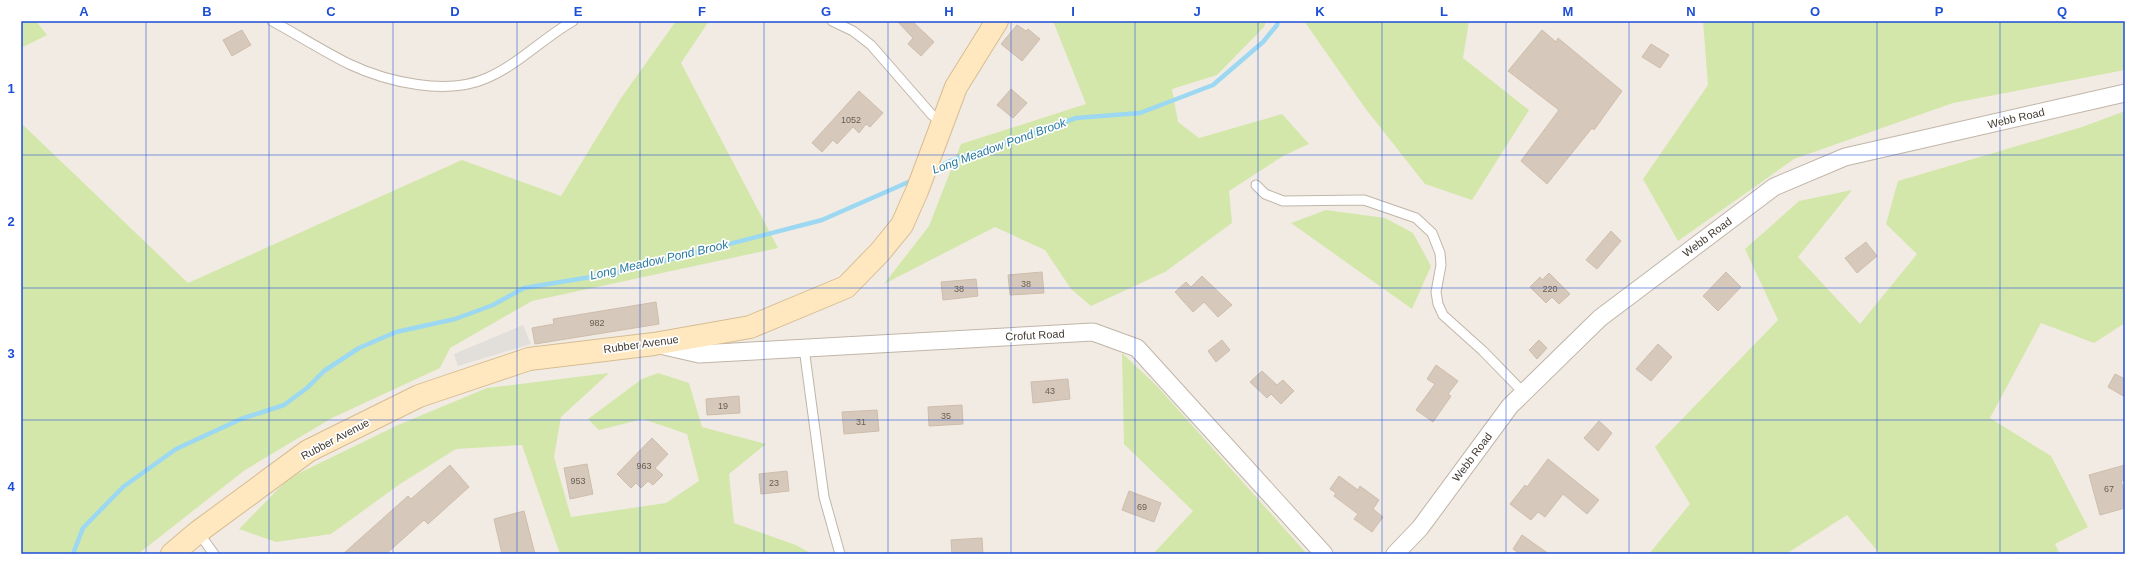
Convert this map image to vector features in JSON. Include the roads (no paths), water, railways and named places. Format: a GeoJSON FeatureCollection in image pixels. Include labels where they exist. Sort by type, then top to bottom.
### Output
{"type":"FeatureCollection","features":[{"type":"Feature","properties":{"kind":"street","name":"Rubber Avenue"},"geometry":{"type":"LineString","coordinates":[[172,554],[198,532],[308,451],[419,396],[529,359],[654,344],[750,327],[846,287],[880,252],[902,225],[917,191],[956,87],[997,21]]}},
{"type":"Feature","properties":{"kind":"street","name":"Webb Road"},"geometry":{"type":"LineString","coordinates":[[1395,554],[1420,528],[1510,406],[1523,392],[1600,318],[1774,187],[1845,157],[2125,93]]}},
{"type":"Feature","properties":{"kind":"street","name":"Crofut Road"},"geometry":{"type":"LineString","coordinates":[[654,344],[699,354],[1093,332],[1137,348],[1324,554]]}},
{"type":"Feature","properties":{"kind":"lane"},"geometry":{"type":"LineString","coordinates":[[272,21],[349,64],[394,80],[418,85],[442,86],[468,84],[486,79],[506,68],[573,21]]}},
{"type":"Feature","properties":{"kind":"lane"},"geometry":{"type":"LineString","coordinates":[[832,21],[853,31],[870,45],[932,115],[942,123]]}},
{"type":"Feature","properties":{"kind":"lane"},"geometry":{"type":"LineString","coordinates":[[1256,185],[1265,194],[1283,201],[1364,200],[1416,218],[1432,233],[1440,253],[1441,265],[1436,292],[1438,304],[1443,315],[1483,351],[1523,392]]}},
{"type":"Feature","properties":{"kind":"lane"},"geometry":{"type":"LineString","coordinates":[[804,348],[824,497],[840,554]]}},
{"type":"Feature","properties":{"kind":"lane"},"geometry":{"type":"LineString","coordinates":[[198,532],[214,554]]}},
{"type":"Feature","properties":{"kind":"waterway","name":"Long Meadow Pond Brook"},"geometry":{"type":"LineString","coordinates":[[932,170],[948,162],[1076,118],[1140,113],[1213,85],[1263,42],[1277,25],[1278,21]]}},
{"type":"Feature","properties":{"kind":"waterway","name":"Long Meadow Pond Brook"},"geometry":{"type":"LineString","coordinates":[[73,554],[83,528],[123,487],[176,449],[241,419],[284,405],[307,388],[324,371],[359,348],[396,332],[455,319],[493,305],[524,288],[621,272],[822,220],[913,180]]}}]}
